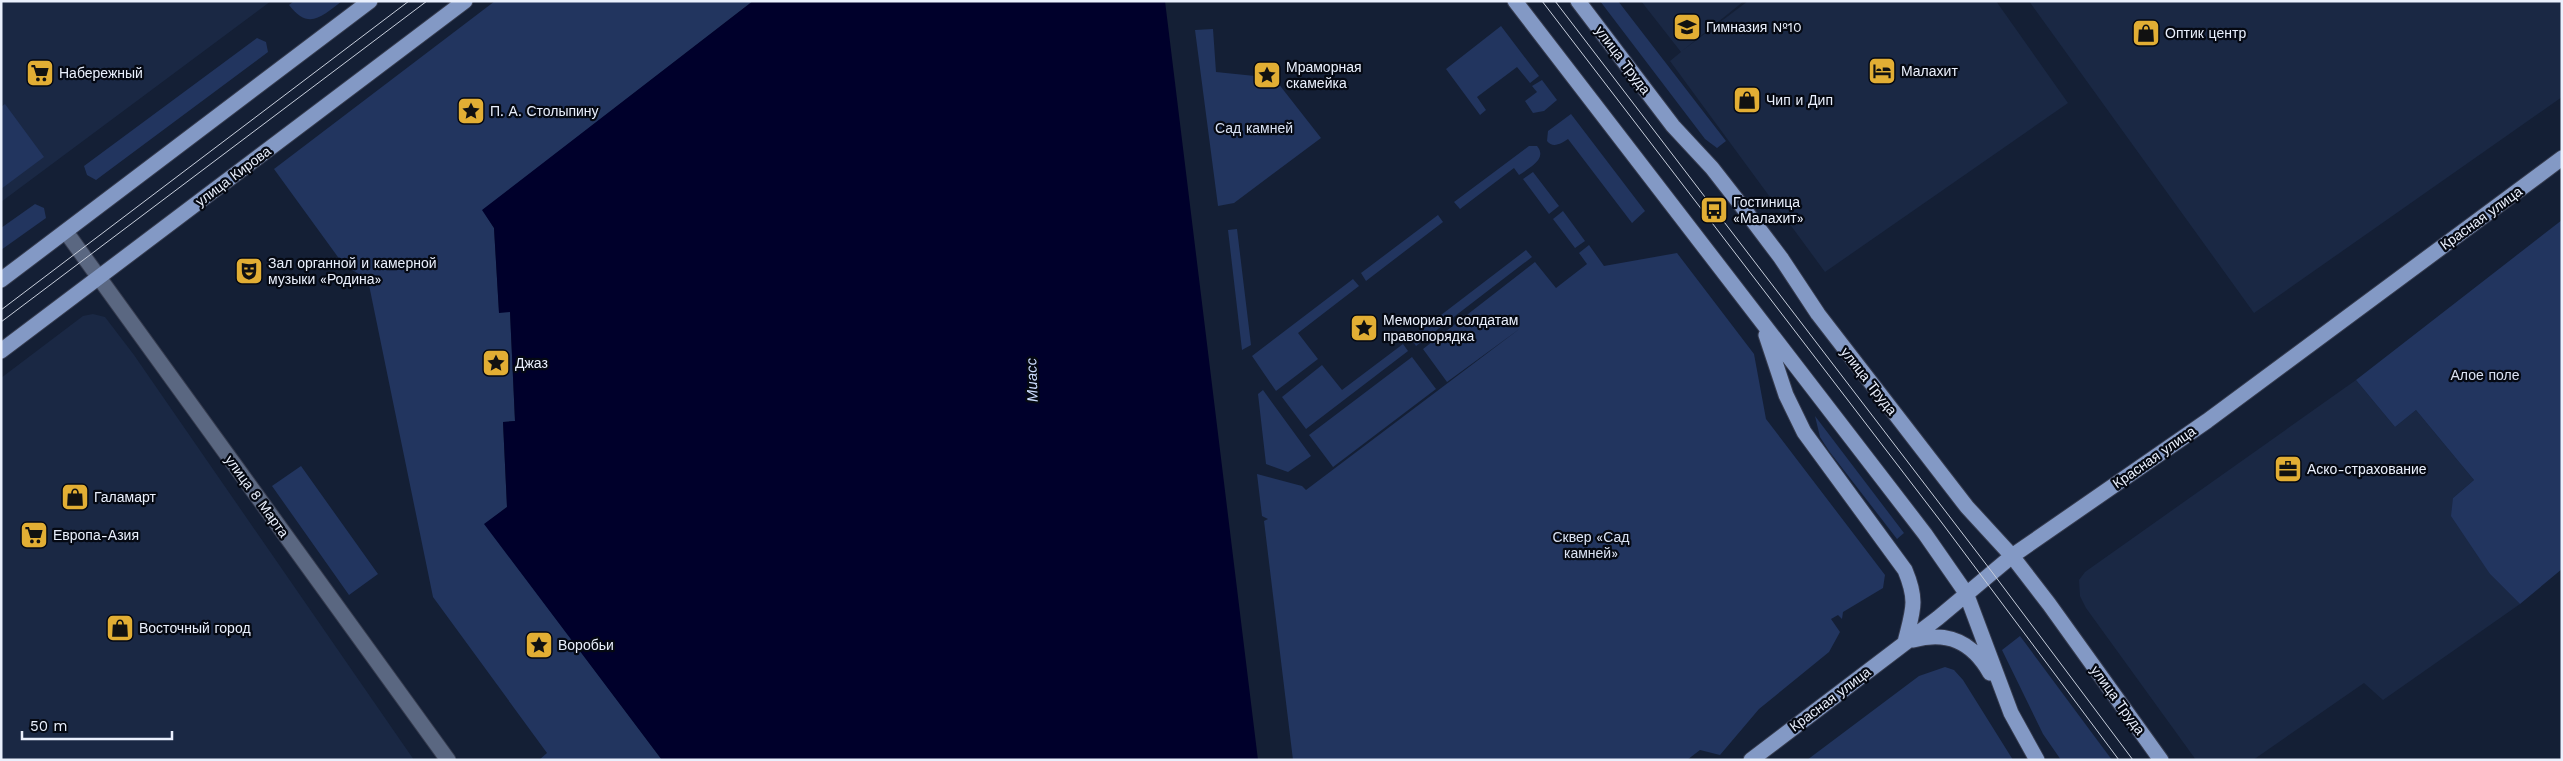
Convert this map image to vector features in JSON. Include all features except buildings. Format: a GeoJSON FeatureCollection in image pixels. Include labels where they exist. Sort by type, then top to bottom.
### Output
{"type":"FeatureCollection","features":[{"type":"Feature","properties":{"kind":"main road"},"geometry":{"type":"LineString","coordinates":[[1,280],[370,1]]}},
{"type":"Feature","properties":{"kind":"main road","name":"улица Кирова"},"geometry":{"type":"LineString","coordinates":[[1,351],[465,1]]}},
{"type":"Feature","properties":{"kind":"main road"},"geometry":{"type":"LineString","coordinates":[[1515,1],[1925,534],[1966,593],[2011,713]]}},
{"type":"Feature","properties":{"kind":"main road","name":"улица Труда"},"geometry":{"type":"LineString","coordinates":[[1578,1],[1673,126],[1712,168],[1744,209],[1781,258],[1818,314],[1955,491],[2012,556],[2161,760]]}},
{"type":"Feature","properties":{"kind":"main road","name":"Красная улица"},"geometry":{"type":"LineString","coordinates":[[1751,760],[1938,618],[2012,556],[2207,421],[2562,158]]}},
{"type":"Feature","properties":{"kind":"main road"},"geometry":{"type":"LineString","coordinates":[[1763,324],[1786,395],[1804,432],[1905,570],[1912,587],[1914,605],[1905,642],[1939,635],[1952,638],[1962,644],[1987,668],[2037,760]]}},
{"type":"Feature","properties":{"kind":"street","name":"улица 8 Марта"},"geometry":{"type":"LineString","coordinates":[[66,232],[448,760]]}},
{"type":"Feature","properties":{"kind":"shaded area"},"geometry":{"type":"Polygon","coordinates":[[[1,1],[271,1],[1,202],[1,1]]]}},
{"type":"Feature","properties":{"kind":"shaded area"},"geometry":{"type":"Polygon","coordinates":[[[1641,1],[1744,1],[1682,51],[1748,1],[1996,1],[2068,103],[1825,272],[1670,61],[1681,52],[1641,1]]]}},
{"type":"Feature","properties":{"kind":"shaded area"},"geometry":{"type":"Polygon","coordinates":[[[2029,1],[2559,1],[2562,5],[2562,97],[2254,313],[2029,1]]]}},
{"type":"Feature","properties":{"kind":"shaded area"},"geometry":{"type":"Polygon","coordinates":[[[93,314],[105,317],[134,355],[414,760],[1,760],[1,378],[83,316],[93,314]]]}},
{"type":"Feature","properties":{"kind":"shaded area"},"geometry":{"type":"Polygon","coordinates":[[[2356,380],[2395,427],[2416,410],[2474,480],[2453,498],[2490,574],[2520,604],[2383,700],[2364,683],[2253,760],[2196,760],[2086,608],[2080,596],[2079,580],[2085,572],[2356,380]]]}},
{"type":"Feature","properties":{"kind":"green space"},"geometry":{"type":"Polygon","coordinates":[[[294,1],[342,1],[322,16],[309,19],[296,13],[289,5],[294,1]]]}},
{"type":"Feature","properties":{"kind":"green space"},"geometry":{"type":"Polygon","coordinates":[[[495,1],[753,1],[483,210],[494,228],[499,312],[510,312],[515,421],[503,422],[507,507],[485,524],[662,760],[539,760],[547,753],[433,597],[368,280],[343,264],[274,169],[495,1]]]}},
{"type":"Feature","properties":{"kind":"green space"},"geometry":{"type":"Polygon","coordinates":[[[1600,1],[1618,1],[1726,141],[1717,148],[1705,139],[1600,1]]]}},
{"type":"Feature","properties":{"kind":"green space"},"geometry":{"type":"Polygon","coordinates":[[[1501,26],[1539,76],[1530,83],[1517,67],[1477,97],[1486,110],[1480,115],[1446,69],[1501,26]]]}},
{"type":"Feature","properties":{"kind":"green space","name":"Сад камней"},"geometry":{"type":"Polygon","coordinates":[[[1213,29],[1216,72],[1274,78],[1321,138],[1234,203],[1218,206],[1195,30],[1213,29]]]}},
{"type":"Feature","properties":{"kind":"green space"},"geometry":{"type":"Polygon","coordinates":[[[257,38],[266,42],[268,52],[96,180],[87,175],[84,166],[257,38]]]}},
{"type":"Feature","properties":{"kind":"green space"},"geometry":{"type":"Polygon","coordinates":[[[1542,80],[1557,100],[1544,111],[1533,113],[1525,101],[1537,92],[1532,86],[1542,80]]]}},
{"type":"Feature","properties":{"kind":"green space"},"geometry":{"type":"Polygon","coordinates":[[[5,104],[44,157],[1,189],[1,107],[5,104]]]}},
{"type":"Feature","properties":{"kind":"green space"},"geometry":{"type":"Polygon","coordinates":[[[1571,114],[1645,211],[1632,223],[1568,139],[1555,145],[1547,141],[1548,131],[1571,114]]]}},
{"type":"Feature","properties":{"kind":"green space"},"geometry":{"type":"Polygon","coordinates":[[[1529,146],[1537,146],[1540,151],[1539,159],[1532,166],[1519,175],[1514,168],[1460,209],[1454,202],[1529,146]]]}},
{"type":"Feature","properties":{"kind":"green space"},"geometry":{"type":"Polygon","coordinates":[[[1533,172],[1559,206],[1549,214],[1523,179],[1533,172]]]}},
{"type":"Feature","properties":{"kind":"green space"},"geometry":{"type":"Polygon","coordinates":[[[35,204],[44,208],[46,218],[1,250],[1,228],[35,204]]]}},
{"type":"Feature","properties":{"kind":"green space"},"geometry":{"type":"Polygon","coordinates":[[[1563,211],[1585,241],[1575,248],[1553,219],[1563,211]]]}},
{"type":"Feature","properties":{"kind":"green space"},"geometry":{"type":"Polygon","coordinates":[[[1438,215],[1443,222],[1366,281],[1361,273],[1438,215]]]}},
{"type":"Feature","properties":{"kind":"green space","name":"Алое поле"},"geometry":{"type":"Polygon","coordinates":[[[2562,220],[2562,569],[2520,604],[2490,574],[2451,516],[2453,498],[2474,480],[2416,410],[2395,427],[2356,380],[2562,220]]]}},
{"type":"Feature","properties":{"kind":"green space"},"geometry":{"type":"Polygon","coordinates":[[[1237,229],[1251,345],[1242,350],[1228,230],[1237,229]]]}},
{"type":"Feature","properties":{"kind":"green space","name":"Сквер «Сад камней»"},"geometry":{"type":"Polygon","coordinates":[[[1589,245],[1604,266],[1677,253],[1754,354],[1766,419],[1885,575],[1883,588],[1843,612],[1842,619],[1838,615],[1831,619],[1840,632],[1829,652],[1759,709],[1720,755],[1700,750],[1687,760],[1293,760],[1264,521],[1268,519],[1262,516],[1257,474],[1302,486],[1306,490],[1522,327],[1447,382],[1423,349],[1535,262],[1556,288],[1587,264],[1579,253],[1589,245]]]}},
{"type":"Feature","properties":{"kind":"green space"},"geometry":{"type":"Polygon","coordinates":[[[1526,250],[1532,257],[1416,346],[1411,338],[1526,250]]]}},
{"type":"Feature","properties":{"kind":"green space"},"geometry":{"type":"Polygon","coordinates":[[[1353,279],[1359,286],[1298,333],[1318,359],[1276,391],[1252,356],[1353,279]]]}},
{"type":"Feature","properties":{"kind":"green space"},"geometry":{"type":"Polygon","coordinates":[[[1403,344],[1408,351],[1306,429],[1282,397],[1322,365],[1342,390],[1403,344]]]}},
{"type":"Feature","properties":{"kind":"green space"},"geometry":{"type":"Polygon","coordinates":[[[1412,357],[1436,389],[1333,467],[1309,435],[1412,357]]]}},
{"type":"Feature","properties":{"kind":"green space"},"geometry":{"type":"Polygon","coordinates":[[[1263,390],[1311,456],[1288,472],[1266,464],[1258,394],[1263,390]]]}},
{"type":"Feature","properties":{"kind":"green space"},"geometry":{"type":"Polygon","coordinates":[[[1815,416],[1904,533],[1897,539],[1829,451],[1820,437],[1815,416]]]}},
{"type":"Feature","properties":{"kind":"green space"},"geometry":{"type":"Polygon","coordinates":[[[301,466],[378,574],[349,595],[272,486],[301,466]]]}},
{"type":"Feature","properties":{"kind":"green space"},"geometry":{"type":"Polygon","coordinates":[[[2020,636],[2112,760],[2061,760],[2043,734],[2002,650],[2020,636]]]}},
{"type":"Feature","properties":{"kind":"green space"},"geometry":{"type":"Polygon","coordinates":[[[1945,667],[1954,670],[1963,680],[2013,760],[1807,760],[1919,676],[1945,667]]]}},
{"type":"Feature","properties":{"kind":"water","name":"Миасс"},"geometry":{"type":"Polygon","coordinates":[[[753,1],[1165,1],[1258,760],[662,760],[484,524],[507,507],[503,422],[515,421],[510,312],[499,313],[494,228],[482,210],[753,1]]]}},
{"type":"Feature","properties":{"kind":"tram line"},"geometry":{"type":"LineString","coordinates":[[1,310],[409,1]]}},
{"type":"Feature","properties":{"kind":"tram line"},"geometry":{"type":"LineString","coordinates":[[1,322],[427,1]]}},
{"type":"Feature","properties":{"kind":"tram line"},"geometry":{"type":"LineString","coordinates":[[1542,1],[1942,523],[2119,760]]}},
{"type":"Feature","properties":{"kind":"tram line"},"geometry":{"type":"LineString","coordinates":[[1555,1],[1992,572],[2133,760]]}},
{"type":"Feature","properties":{"kind":"place","name":"Гимназия №10"},"geometry":{"type":"Point","coordinates":[1687,27]}},
{"type":"Feature","properties":{"kind":"place","name":"Оптик центр"},"geometry":{"type":"Point","coordinates":[2146,33]}},
{"type":"Feature","properties":{"kind":"place","name":"Малахит"},"geometry":{"type":"Point","coordinates":[1882,71]}},
{"type":"Feature","properties":{"kind":"place","name":"Набережный"},"geometry":{"type":"Point","coordinates":[40,73]}},
{"type":"Feature","properties":{"kind":"place","name":"Мраморная скамейка"},"geometry":{"type":"Point","coordinates":[1267,75]}},
{"type":"Feature","properties":{"kind":"place","name":"Чип и Дип"},"geometry":{"type":"Point","coordinates":[1747,100]}},
{"type":"Feature","properties":{"kind":"place","name":"П. А. Столыпину"},"geometry":{"type":"Point","coordinates":[471,111]}},
{"type":"Feature","properties":{"kind":"place","name":"Гостиница «Малахит»"},"geometry":{"type":"Point","coordinates":[1714,210]}},
{"type":"Feature","properties":{"kind":"place","name":"Зал органной и камерной музыки «Родина»"},"geometry":{"type":"Point","coordinates":[249,271]}},
{"type":"Feature","properties":{"kind":"place","name":"Мемориал солдатам правопорядка"},"geometry":{"type":"Point","coordinates":[1364,328]}},
{"type":"Feature","properties":{"kind":"place","name":"Джаз"},"geometry":{"type":"Point","coordinates":[496,363]}},
{"type":"Feature","properties":{"kind":"place","name":"Аско-страхование"},"geometry":{"type":"Point","coordinates":[2288,469]}},
{"type":"Feature","properties":{"kind":"place","name":"Галамарт"},"geometry":{"type":"Point","coordinates":[75,497]}},
{"type":"Feature","properties":{"kind":"place","name":"Европа-Азия"},"geometry":{"type":"Point","coordinates":[34,535]}},
{"type":"Feature","properties":{"kind":"place","name":"Восточный город"},"geometry":{"type":"Point","coordinates":[120,628]}},
{"type":"Feature","properties":{"kind":"place","name":"Воробьи"},"geometry":{"type":"Point","coordinates":[539,645]}}]}
